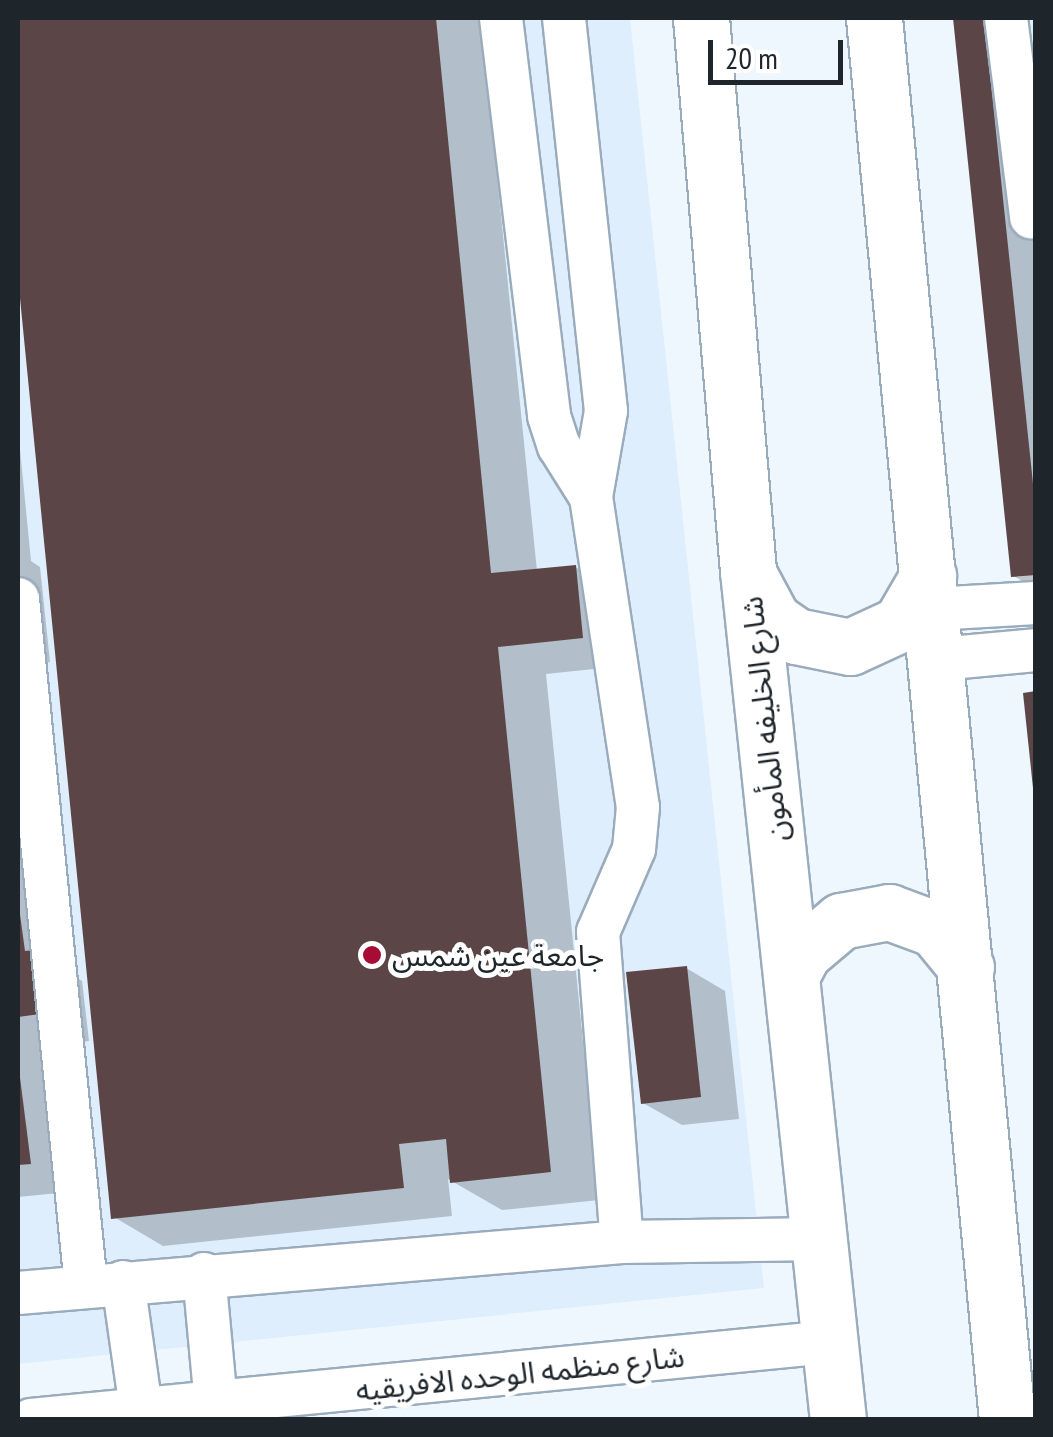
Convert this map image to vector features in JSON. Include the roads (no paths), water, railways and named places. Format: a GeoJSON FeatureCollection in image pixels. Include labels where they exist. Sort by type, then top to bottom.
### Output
{"type":"FeatureCollection","features":[{"type":"Feature","properties":{"kind":"main road","name":"شارع الخليفه المأمون"},"geometry":{"type":"LineString","coordinates":[[701,18],[748,571],[838,1420]]}},
{"type":"Feature","properties":{"kind":"main road"},"geometry":{"type":"LineString","coordinates":[[874,18],[966,966],[1016,1405]]}},
{"type":"Feature","properties":{"kind":"main road"},"geometry":{"type":"LineString","coordinates":[[748,571],[773,620],[809,641],[850,646],[900,624],[933,615]]}},
{"type":"Feature","properties":{"kind":"main road"},"geometry":{"type":"LineString","coordinates":[[792,974],[803,952],[841,921],[889,912],[935,929],[966,966]]}},
{"type":"Feature","properties":{"kind":"street"},"geometry":{"type":"LineString","coordinates":[[501,18],[549,416],[559,446],[592,497]]}},
{"type":"Feature","properties":{"kind":"street"},"geometry":{"type":"LineString","coordinates":[[564,18],[606,411],[592,497],[638,806],[634,849],[598,932],[622,1242]]}},
{"type":"Feature","properties":{"kind":"street"},"geometry":{"type":"LineString","coordinates":[[1006,18],[1031,218]]}},
{"type":"Feature","properties":{"kind":"street"},"geometry":{"type":"LineString","coordinates":[[18,598],[104,1284],[157,1414]]}},
{"type":"Feature","properties":{"kind":"street"},"geometry":{"type":"LineString","coordinates":[[933,615],[1036,603]]}},
{"type":"Feature","properties":{"kind":"street"},"geometry":{"type":"LineString","coordinates":[[933,615],[1036,650]]}},
{"type":"Feature","properties":{"kind":"street"},"geometry":{"type":"LineString","coordinates":[[18,1293],[204,1274],[622,1242],[820,1240]]}},
{"type":"Feature","properties":{"kind":"street"},"geometry":{"type":"LineString","coordinates":[[204,1274],[244,1407]]}},
{"type":"Feature","properties":{"kind":"street","name":"شارع منظمه الوحده الافريقيه"},"geometry":{"type":"LineString","coordinates":[[31,1420],[244,1407],[830,1342]]}},
{"type":"Feature","properties":{"kind":"place","name":"جامعة عين شمس"},"geometry":{"type":"Point","coordinates":[372,955]}}]}
